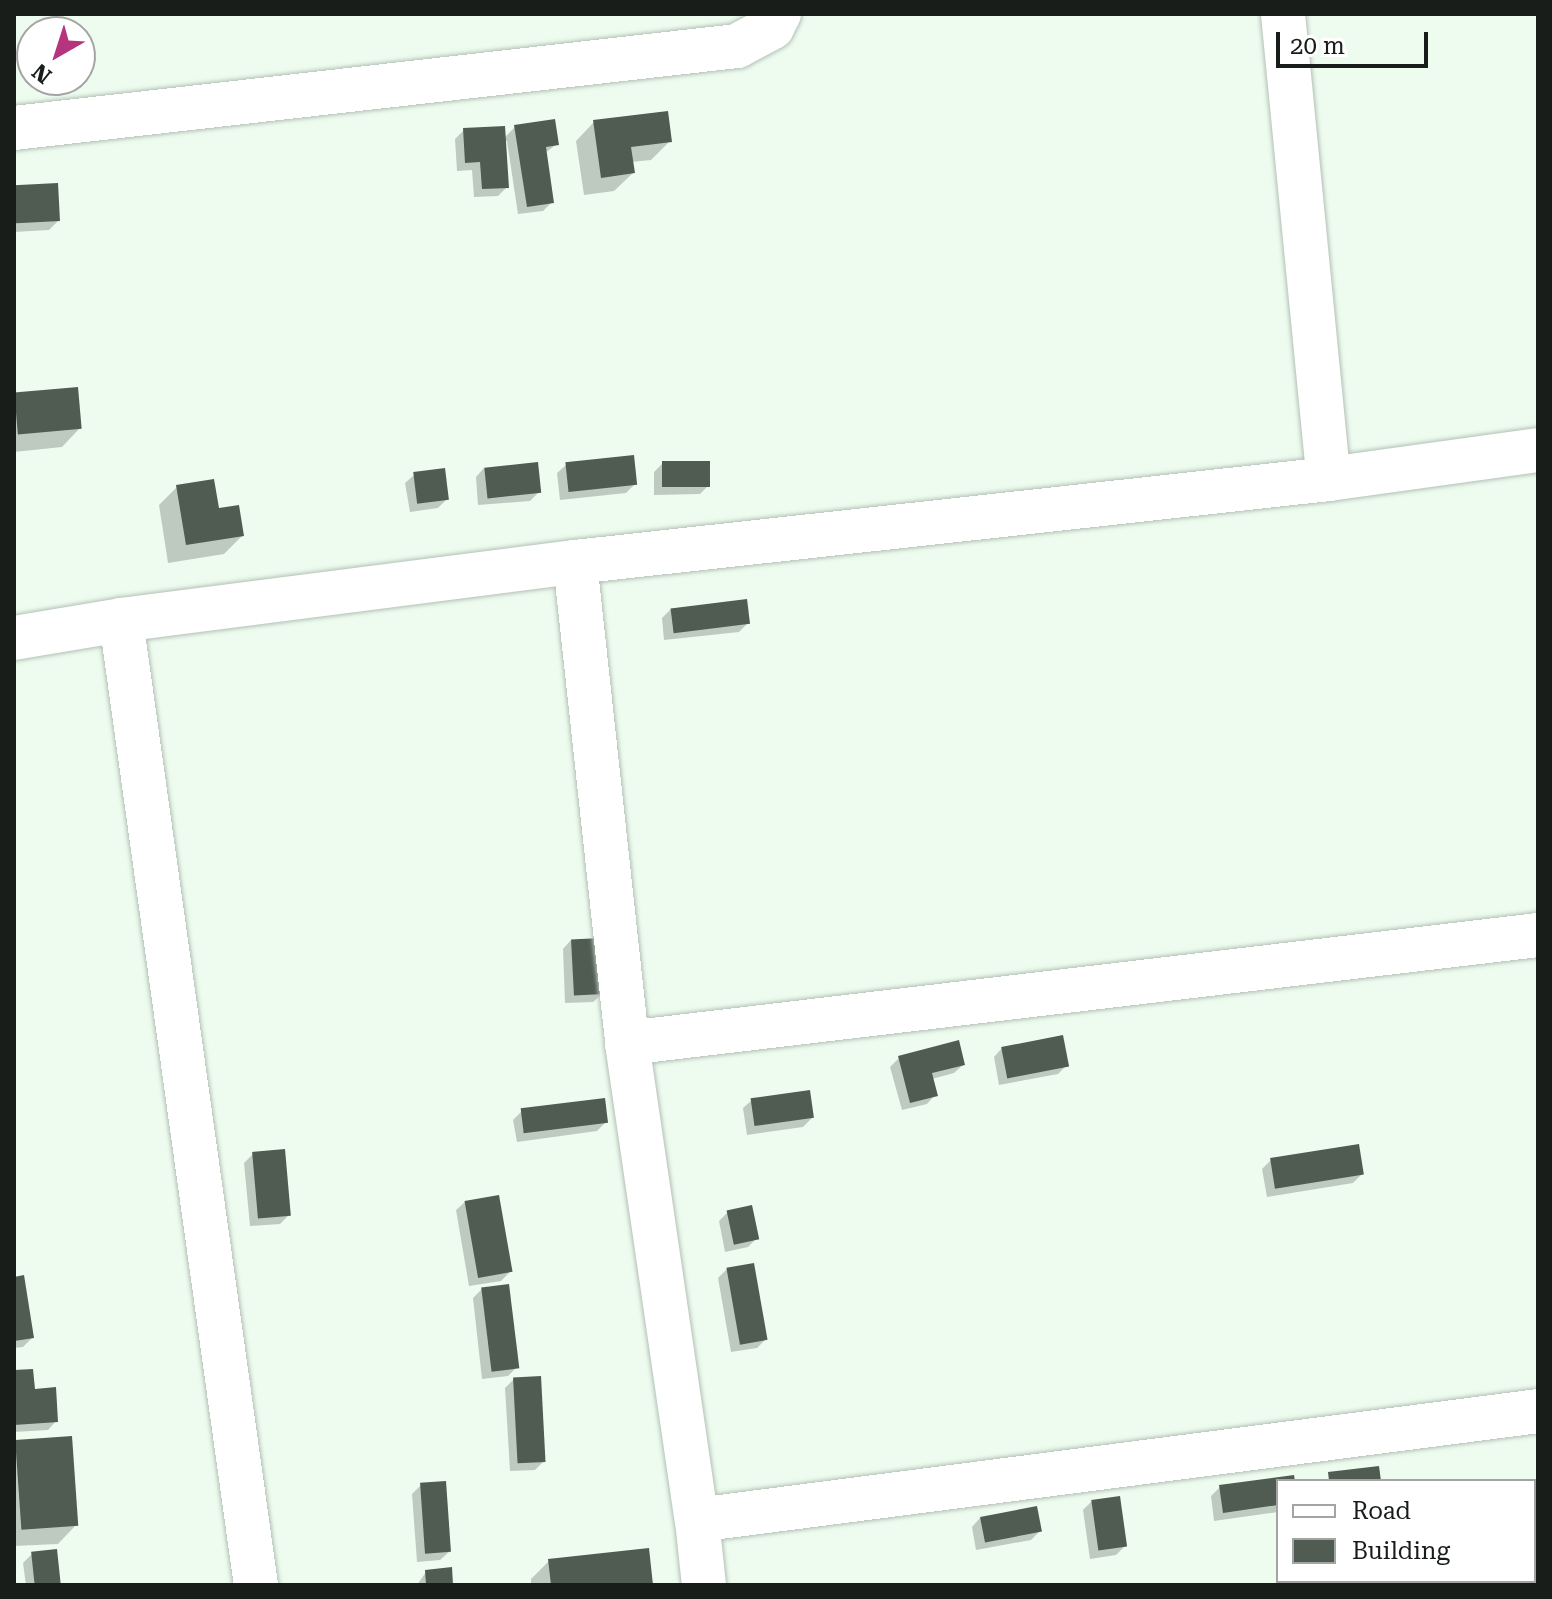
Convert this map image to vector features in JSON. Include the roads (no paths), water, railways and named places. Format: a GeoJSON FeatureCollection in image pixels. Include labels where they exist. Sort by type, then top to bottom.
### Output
{"type":"FeatureCollection","features":[{"type":"Feature","properties":{"kind":"street"},"geometry":{"type":"LineString","coordinates":[[14,128],[737,46],[772,27],[779,14]]}},
{"type":"Feature","properties":{"kind":"street"},"geometry":{"type":"LineString","coordinates":[[1283,14],[1329,479]]}},
{"type":"Feature","properties":{"kind":"street"},"geometry":{"type":"LineString","coordinates":[[14,638],[121,620],[575,562],[1329,479],[1538,450]]}},
{"type":"Feature","properties":{"kind":"street"},"geometry":{"type":"LineString","coordinates":[[575,562],[627,1043],[704,1585]]}},
{"type":"Feature","properties":{"kind":"street"},"geometry":{"type":"LineString","coordinates":[[121,620],[256,1585]]}},
{"type":"Feature","properties":{"kind":"street"},"geometry":{"type":"LineString","coordinates":[[627,1043],[1538,935]]}},
{"type":"Feature","properties":{"kind":"street"},"geometry":{"type":"LineString","coordinates":[[697,1520],[1538,1411]]}}]}
